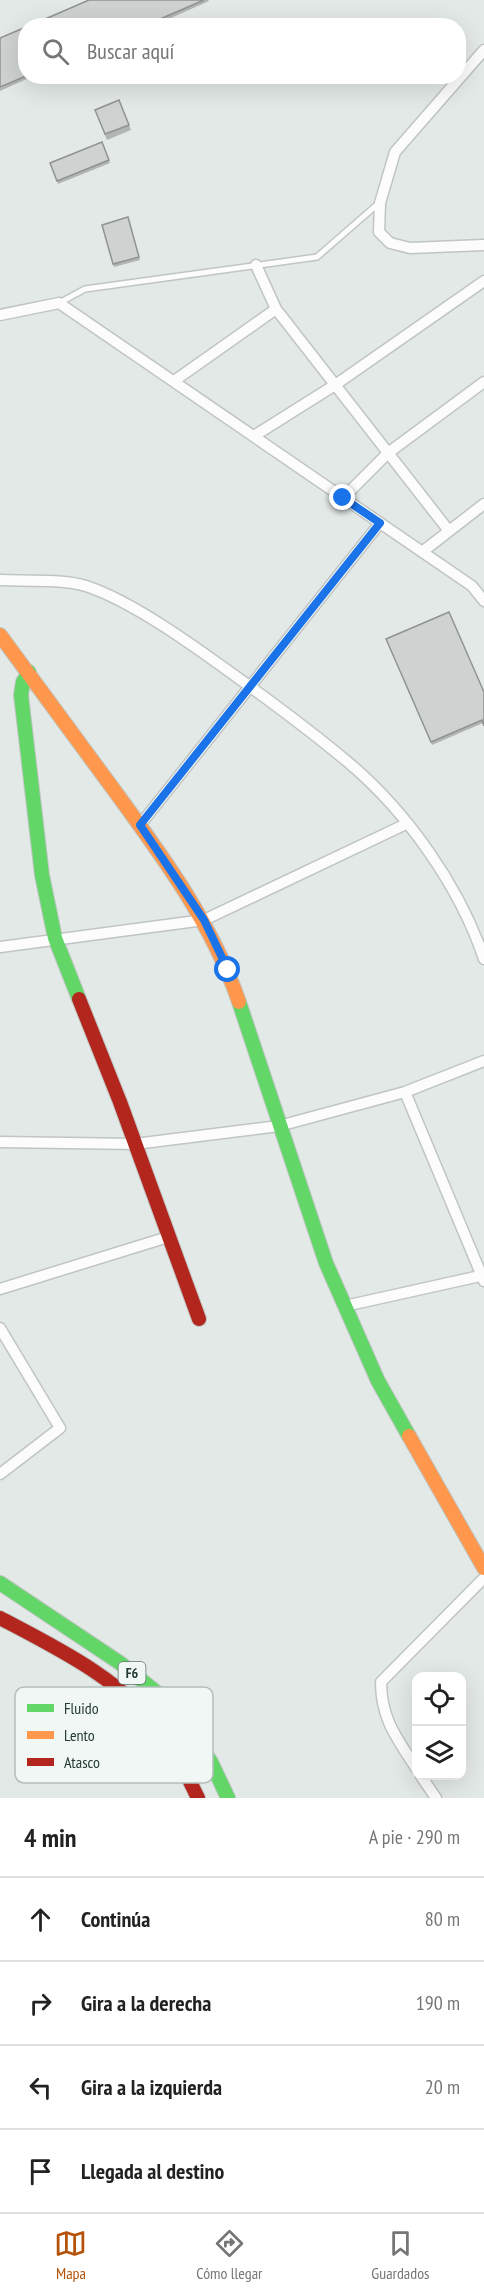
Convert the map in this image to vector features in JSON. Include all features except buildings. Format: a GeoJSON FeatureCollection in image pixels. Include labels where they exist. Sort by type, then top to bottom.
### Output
{"type":"FeatureCollection","features":[{"type":"Feature","properties":{"kind":"main road"},"geometry":{"type":"LineString","coordinates":[[0,635],[140,825],[204,920],[228,970],[326,1263],[378,1382],[484,1568]]}},
{"type":"Feature","properties":{"kind":"main road"},"geometry":{"type":"LineString","coordinates":[[28,672],[23,682],[21,695],[42,875],[55,938],[135,1144],[199,1319]]}},
{"type":"Feature","properties":{"kind":"main road","name":"F6"},"geometry":{"type":"LineString","coordinates":[[0,1583],[120,1663],[150,1687]]}},
{"type":"Feature","properties":{"kind":"main road","name":"F6"},"geometry":{"type":"LineString","coordinates":[[0,1618],[72,1657],[116,1687]]}},
{"type":"Feature","properties":{"kind":"main road","name":"F6"},"geometry":{"type":"LineString","coordinates":[[213,1766],[228,1798]]}},
{"type":"Feature","properties":{"kind":"main road","name":"F6"},"geometry":{"type":"LineString","coordinates":[[190,1783],[198,1798]]}},
{"type":"Feature","properties":{"kind":"street"},"geometry":{"type":"LineString","coordinates":[[466,71],[484,50]]}},
{"type":"Feature","properties":{"kind":"street"},"geometry":{"type":"LineString","coordinates":[[454,84],[395,152],[380,202],[379,232],[390,243],[410,248],[484,245]]}},
{"type":"Feature","properties":{"kind":"street"},"geometry":{"type":"LineString","coordinates":[[256,265],[276,309],[449,531]]}},
{"type":"Feature","properties":{"kind":"street"},"geometry":{"type":"LineString","coordinates":[[254,436],[335,385],[484,281]]}},
{"type":"Feature","properties":{"kind":"street"},"geometry":{"type":"LineString","coordinates":[[0,315],[59,303],[472,586],[484,601]]}},
{"type":"Feature","properties":{"kind":"street"},"geometry":{"type":"LineString","coordinates":[[174,381],[276,309]]}},
{"type":"Feature","properties":{"kind":"street"},"geometry":{"type":"LineString","coordinates":[[343,498],[388,453],[484,382]]}},
{"type":"Feature","properties":{"kind":"street"},"geometry":{"type":"LineString","coordinates":[[422,552],[484,504]]}},
{"type":"Feature","properties":{"kind":"street"},"geometry":{"type":"LineString","coordinates":[[140,825],[380,523]]}},
{"type":"Feature","properties":{"kind":"street"},"geometry":{"type":"LineString","coordinates":[[0,579],[84,585],[115,599],[197,648],[351,764],[406,824],[458,896],[484,959]]}},
{"type":"Feature","properties":{"kind":"street"},"geometry":{"type":"LineString","coordinates":[[0,947],[204,920],[406,824]]}},
{"type":"Feature","properties":{"kind":"street"},"geometry":{"type":"LineString","coordinates":[[0,1142],[135,1144],[279,1126],[405,1092],[484,1061]]}},
{"type":"Feature","properties":{"kind":"street"},"geometry":{"type":"LineString","coordinates":[[345,1306],[482,1279],[405,1092]]}},
{"type":"Feature","properties":{"kind":"street"},"geometry":{"type":"LineString","coordinates":[[0,1289],[168,1237]]}},
{"type":"Feature","properties":{"kind":"street"},"geometry":{"type":"LineString","coordinates":[[0,1328],[60,1428],[0,1474]]}},
{"type":"Feature","properties":{"kind":"street"},"geometry":{"type":"LineString","coordinates":[[412,1760],[394,1733],[381,1704],[381,1682],[484,1578]]}},
{"type":"Feature","properties":{"kind":"street"},"geometry":{"type":"LineString","coordinates":[[424,1780],[436,1798]]}},
{"type":"Feature","properties":{"kind":"lane"},"geometry":{"type":"LineString","coordinates":[[59,303],[85,289],[317,256],[380,202]]}},
{"type":"Feature","properties":{"kind":"traffic: fast"},"geometry":{"type":"LineString","coordinates":[[29,672],[23,682],[21,695],[42,875],[55,938],[79,999]]}},
{"type":"Feature","properties":{"kind":"traffic: fast"},"geometry":{"type":"LineString","coordinates":[[239,1002],[326,1263],[378,1381],[409,1436]]}},
{"type":"Feature","properties":{"kind":"traffic: fast"},"geometry":{"type":"LineString","coordinates":[[0,1583],[120,1663],[150,1687]]}},
{"type":"Feature","properties":{"kind":"traffic: fast"},"geometry":{"type":"LineString","coordinates":[[213,1766],[228,1798]]}},
{"type":"Feature","properties":{"kind":"traffic: slow"},"geometry":{"type":"LineString","coordinates":[[0,635],[185,891],[215,945],[239,1002]]}},
{"type":"Feature","properties":{"kind":"traffic: slow"},"geometry":{"type":"LineString","coordinates":[[409,1436],[484,1568]]}},
{"type":"Feature","properties":{"kind":"traffic: jam"},"geometry":{"type":"LineString","coordinates":[[79,999],[120,1102],[199,1319]]}},
{"type":"Feature","properties":{"kind":"traffic: jam"},"geometry":{"type":"LineString","coordinates":[[0,1618],[88,1667],[116,1687]]}},
{"type":"Feature","properties":{"kind":"traffic: jam"},"geometry":{"type":"LineString","coordinates":[[191,1783],[198,1798]]}},
{"type":"Feature","properties":{"kind":"route"},"geometry":{"type":"LineString","coordinates":[[228,970],[204,920],[140,825],[380,523],[343,498]]}}]}
